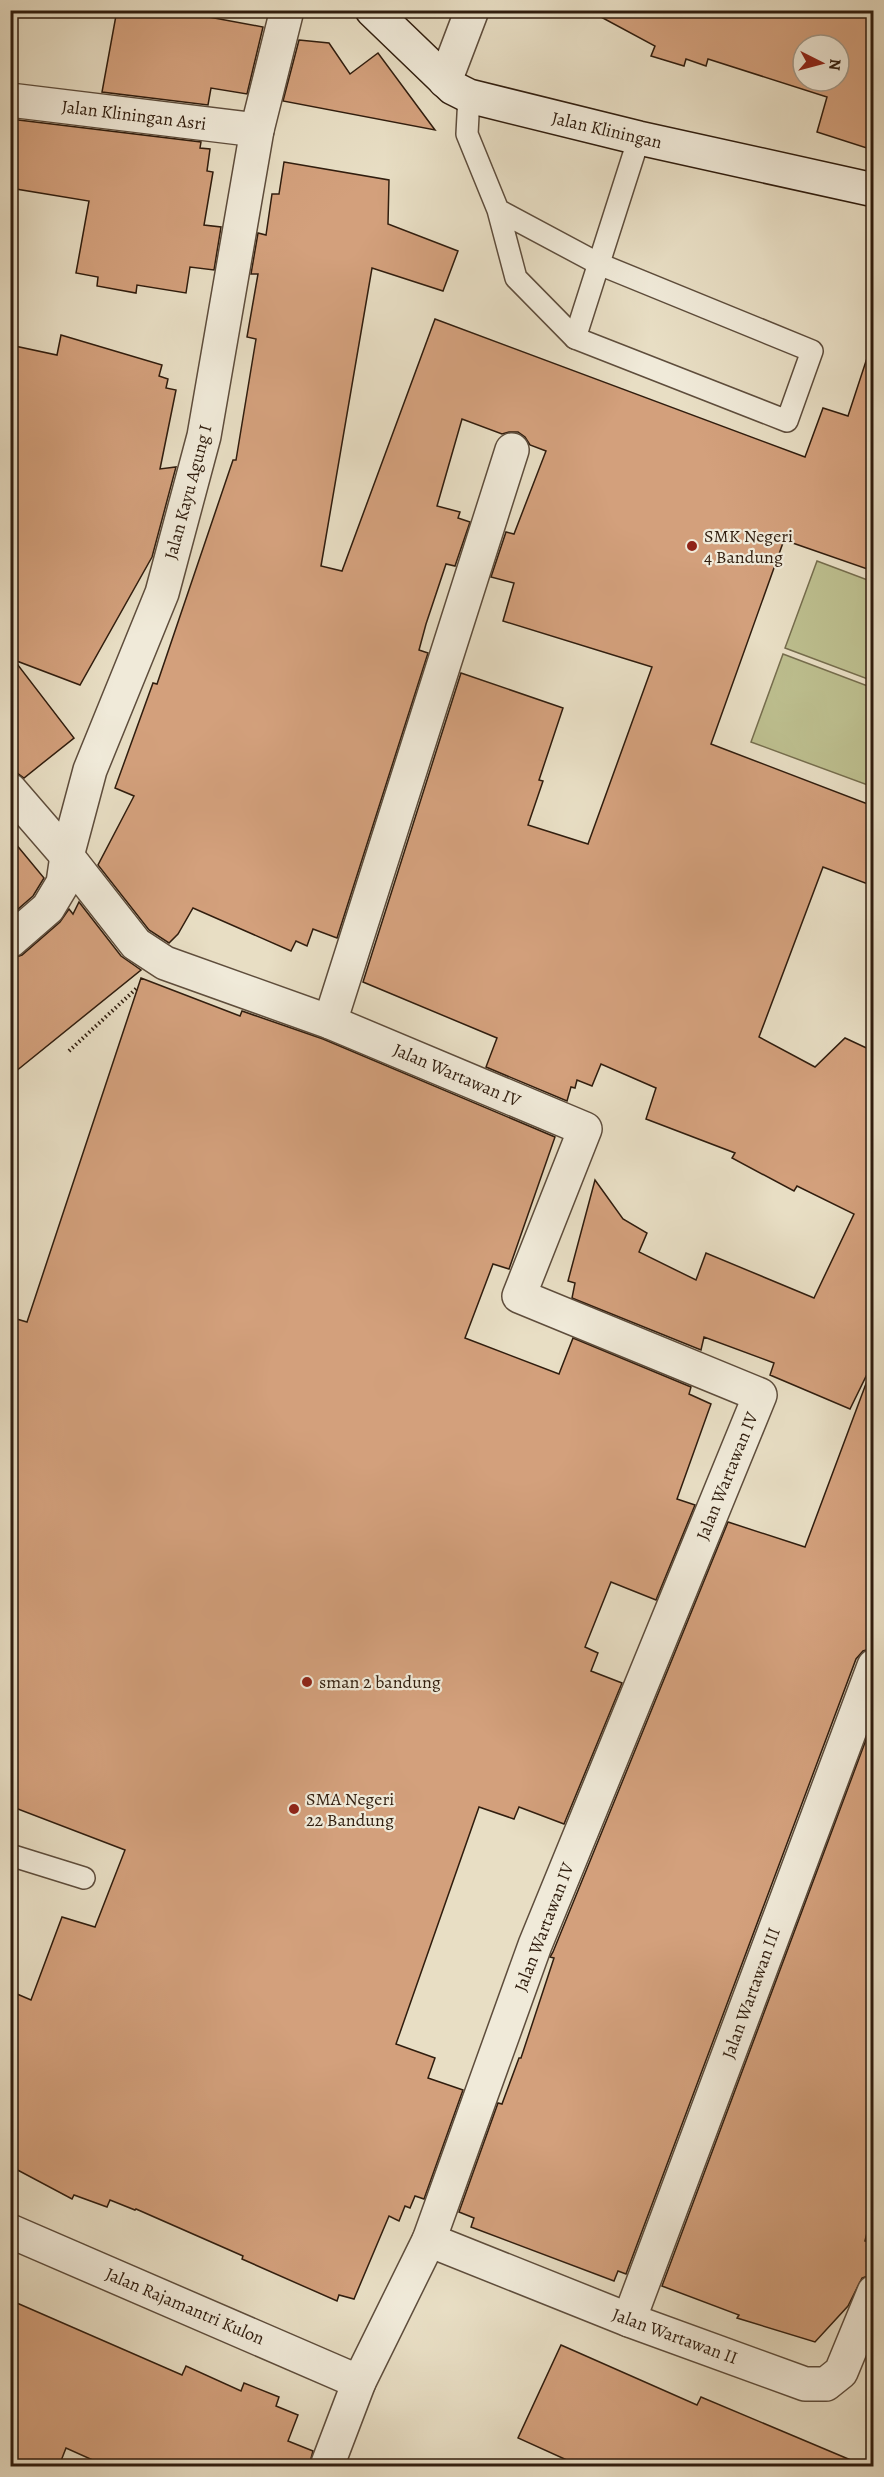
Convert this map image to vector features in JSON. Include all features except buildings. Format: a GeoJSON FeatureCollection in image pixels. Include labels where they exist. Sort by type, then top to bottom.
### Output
{"type":"FeatureCollection","features":[{"type":"Feature","properties":{"kind":"street","name":"Jalan Kayu Agung I"},"geometry":{"type":"LineString","coordinates":[[10,941],[48,908],[63,883],[67,856],[90,770],[162,593],[204,436],[257,130],[287,10]]}},
{"type":"Feature","properties":{"kind":"street"},"geometry":{"type":"LineString","coordinates":[[372,10],[457,89]]}},
{"type":"Feature","properties":{"kind":"street"},"geometry":{"type":"LineString","coordinates":[[457,89],[472,10]]}},
{"type":"Feature","properties":{"kind":"street","name":"Jalan Kliningan"},"geometry":{"type":"LineString","coordinates":[[457,89],[639,138],[873,190]]}},
{"type":"Feature","properties":{"kind":"street","name":"Jalan Kliningan Asri"},"geometry":{"type":"LineString","coordinates":[[10,100],[257,130]]}},
{"type":"Feature","properties":{"kind":"street"},"geometry":{"type":"LineString","coordinates":[[330,1022],[512,450]]}},
{"type":"Feature","properties":{"kind":"street","name":"Jalan Wartawan IV"},"geometry":{"type":"LineString","coordinates":[[10,790],[67,856],[136,944],[165,963],[330,1022],[585,1129],[519,1296],[760,1395],[535,1945],[429,2240],[359,2382],[327,2466]]}},
{"type":"Feature","properties":{"kind":"street","name":"Jalan Wartawan III"},"geometry":{"type":"LineString","coordinates":[[629,2320],[873,1666]]}},
{"type":"Feature","properties":{"kind":"street","name":"Jalan Rajamantri Kulon"},"geometry":{"type":"LineString","coordinates":[[10,2230],[359,2382]]}},
{"type":"Feature","properties":{"kind":"street","name":"Jalan Wartawan II"},"geometry":{"type":"LineString","coordinates":[[429,2240],[629,2320],[805,2384],[826,2384],[841,2372],[873,2292]]}},
{"type":"Feature","properties":{"kind":"lane"},"geometry":{"type":"LineString","coordinates":[[457,89],[467,134],[498,210],[516,278],[575,338],[787,421],[812,351],[599,264],[498,210]]}},
{"type":"Feature","properties":{"kind":"lane"},"geometry":{"type":"LineString","coordinates":[[575,338],[639,138]]}},
{"type":"Feature","properties":{"kind":"lane"},"geometry":{"type":"LineString","coordinates":[[10,1855],[84,1878]]}},
{"type":"Feature","properties":{"kind":"path"},"geometry":{"type":"LineString","coordinates":[[69,1051],[165,963]]}},
{"type":"Feature","properties":{"kind":"green space"},"geometry":{"type":"Polygon","coordinates":[[[817,561],[873,582],[873,681],[785,648],[817,561]]]}},
{"type":"Feature","properties":{"kind":"green space"},"geometry":{"type":"Polygon","coordinates":[[[783,654],[873,688],[873,787],[751,742],[783,654]]]}},
{"type":"Feature","properties":{"kind":"place","name":"SMK Negeri 4 Bandung"},"geometry":{"type":"Point","coordinates":[692,546]}},
{"type":"Feature","properties":{"kind":"place","name":"sman 2 bandung"},"geometry":{"type":"Point","coordinates":[307,1682]}},
{"type":"Feature","properties":{"kind":"place","name":"SMA Negeri 22 Bandung"},"geometry":{"type":"Point","coordinates":[294,1809]}}]}
